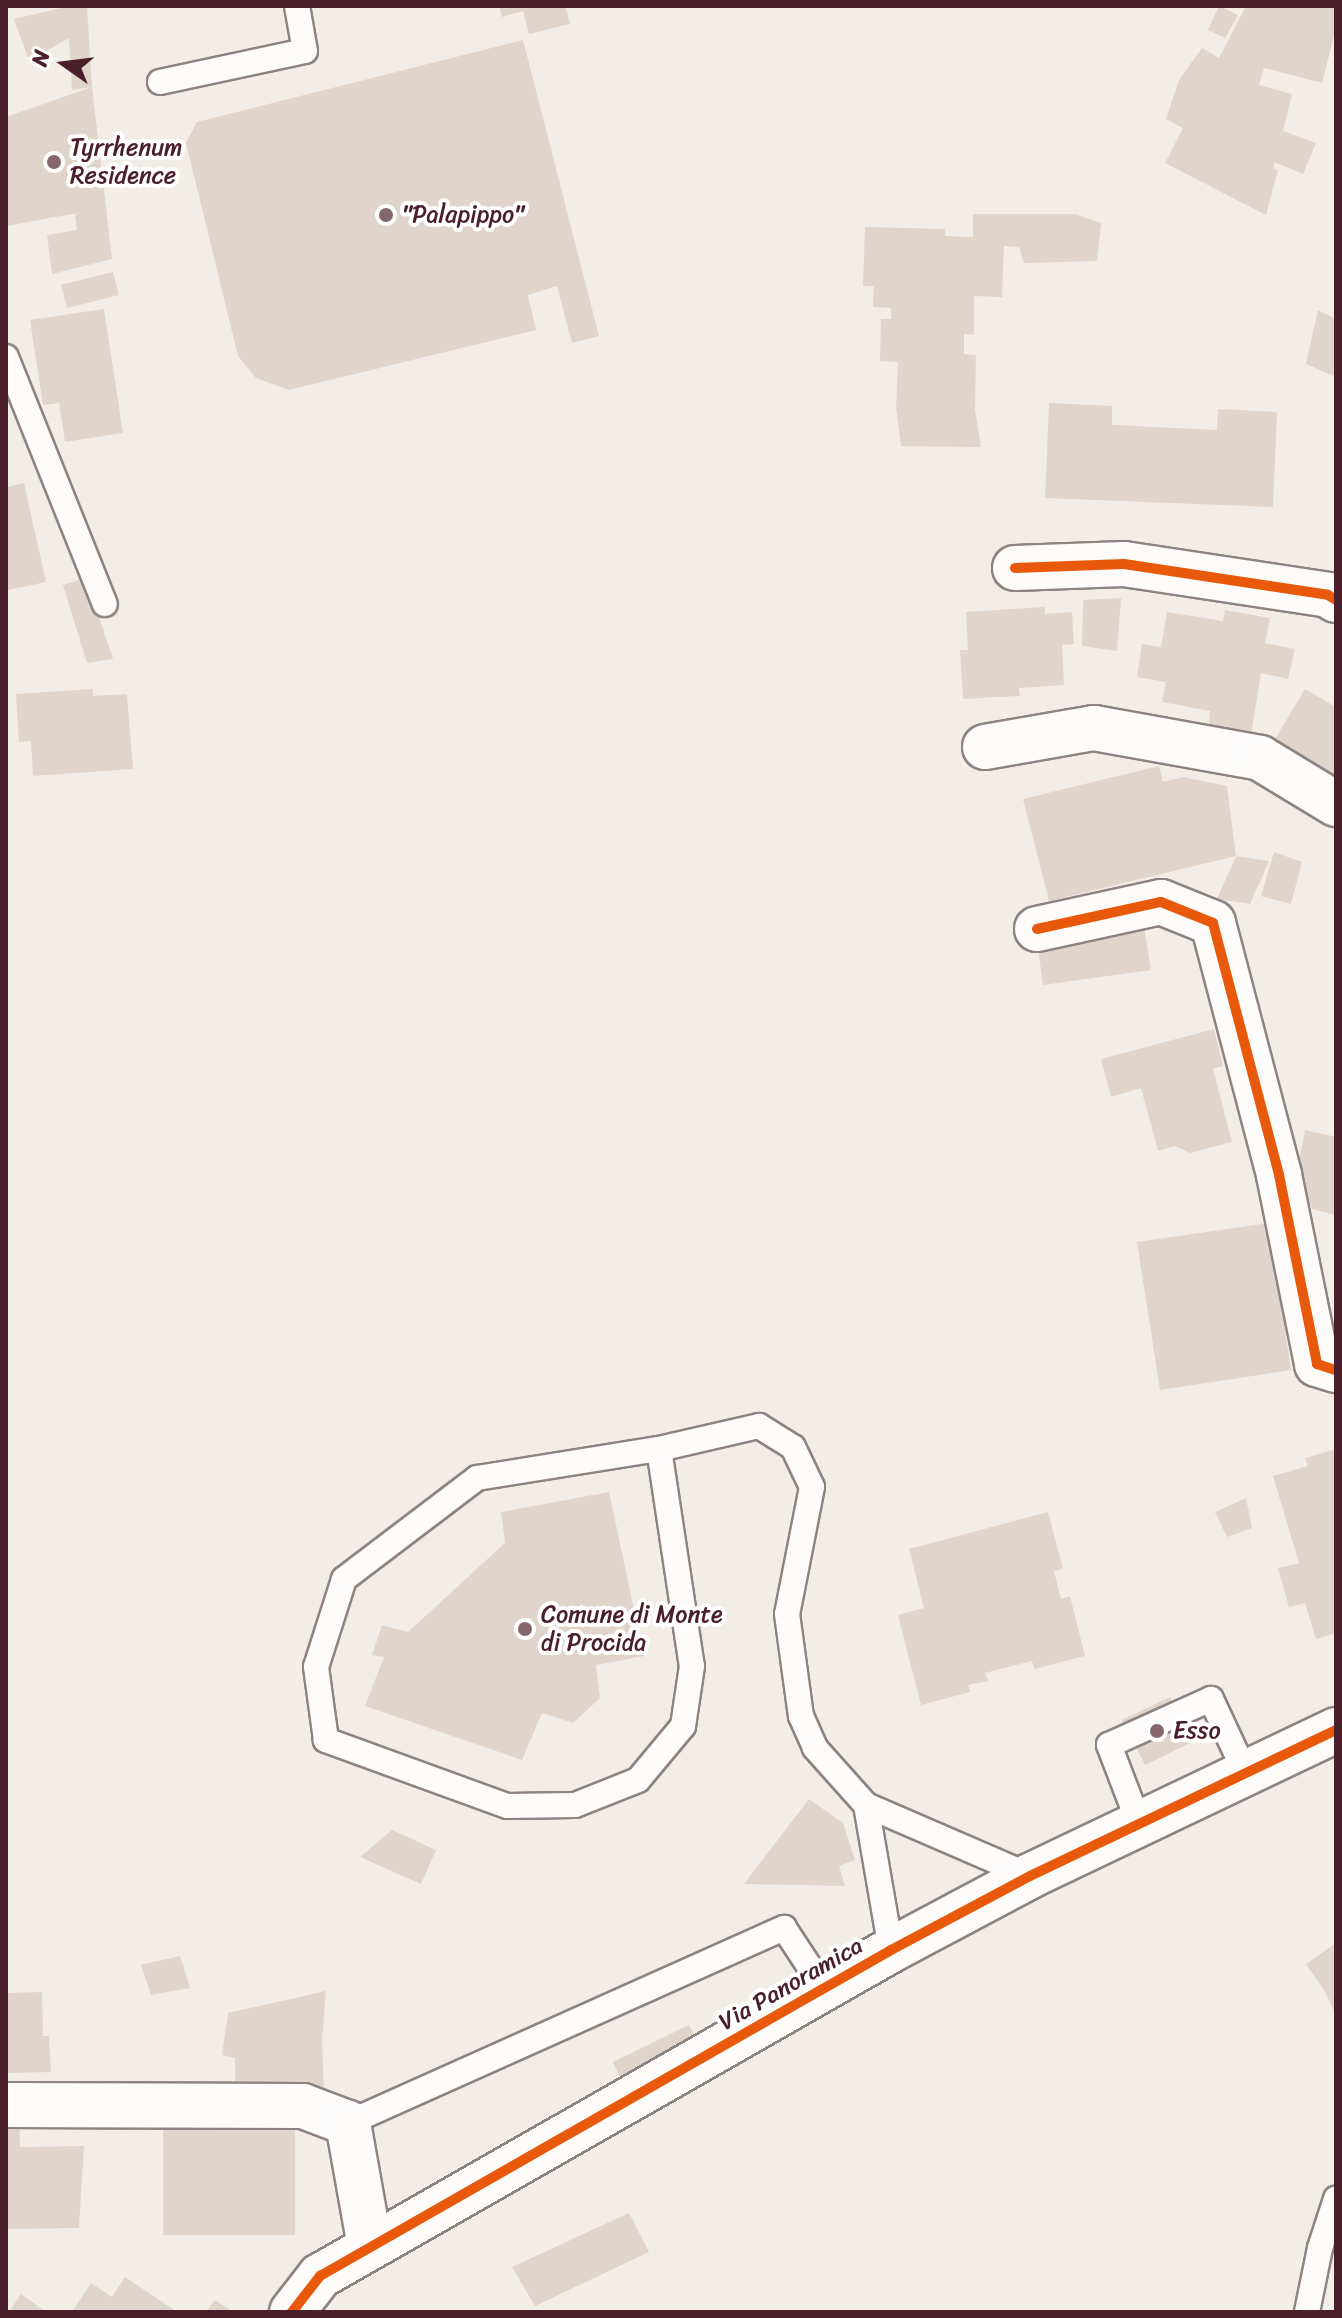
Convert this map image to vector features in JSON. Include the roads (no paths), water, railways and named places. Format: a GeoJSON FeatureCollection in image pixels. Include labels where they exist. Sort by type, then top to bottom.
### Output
{"type":"FeatureCollection","features":[{"type":"Feature","properties":{"kind":"street"},"geometry":{"type":"LineString","coordinates":[[1015,568],[1124,564],[1328,595],[1336,600]]}},
{"type":"Feature","properties":{"kind":"street"},"geometry":{"type":"LineString","coordinates":[[985,747],[1094,728],[1260,758],[1336,804]]}},
{"type":"Feature","properties":{"kind":"street"},"geometry":{"type":"LineString","coordinates":[[1037,929],[1161,902],[1213,923],[1279,1175],[1317,1364],[1336,1370]]}},
{"type":"Feature","properties":{"kind":"street","name":"Via Panoramica"},"geometry":{"type":"LineString","coordinates":[[292,2312],[320,2276],[891,1950],[1030,1876],[1336,1730]]}},
{"type":"Feature","properties":{"kind":"street"},"geometry":{"type":"LineString","coordinates":[[6,2105],[303,2106],[348,2123],[370,2246]]}},
{"type":"Feature","properties":{"kind":"lane"},"geometry":{"type":"LineString","coordinates":[[160,82],[305,51],[297,6]]}},
{"type":"Feature","properties":{"kind":"lane"},"geometry":{"type":"LineString","coordinates":[[6,357],[105,604]]}},
{"type":"Feature","properties":{"kind":"lane"},"geometry":{"type":"LineString","coordinates":[[659,1449],[692,1666],[683,1726],[638,1780],[575,1805],[507,1806],[326,1740],[316,1667],[344,1579],[477,1478],[659,1449],[759,1426],[793,1447],[812,1487],[787,1614],[801,1716],[815,1748],[866,1805],[1030,1876]]}},
{"type":"Feature","properties":{"kind":"lane"},"geometry":{"type":"LineString","coordinates":[[1140,1826],[1109,1745],[1211,1699],[1246,1774]]}},
{"type":"Feature","properties":{"kind":"lane"},"geometry":{"type":"LineString","coordinates":[[866,1805],[891,1950]]}},
{"type":"Feature","properties":{"kind":"lane"},"geometry":{"type":"LineString","coordinates":[[348,2123],[784,1928],[824,1989]]}},
{"type":"Feature","properties":{"kind":"lane"},"geometry":{"type":"LineString","coordinates":[[1307,2312],[1320,2248],[1336,2199]]}},
{"type":"Feature","properties":{"kind":"place","name":"Tyrrhenum Residence"},"geometry":{"type":"Point","coordinates":[54,162]}},
{"type":"Feature","properties":{"kind":"place","name":"\"Palapippo\""},"geometry":{"type":"Point","coordinates":[386,215]}},
{"type":"Feature","properties":{"kind":"place","name":"Comune di Monte di Procida"},"geometry":{"type":"Point","coordinates":[525,1629]}},
{"type":"Feature","properties":{"kind":"place","name":"Esso"},"geometry":{"type":"Point","coordinates":[1157,1731]}}]}
